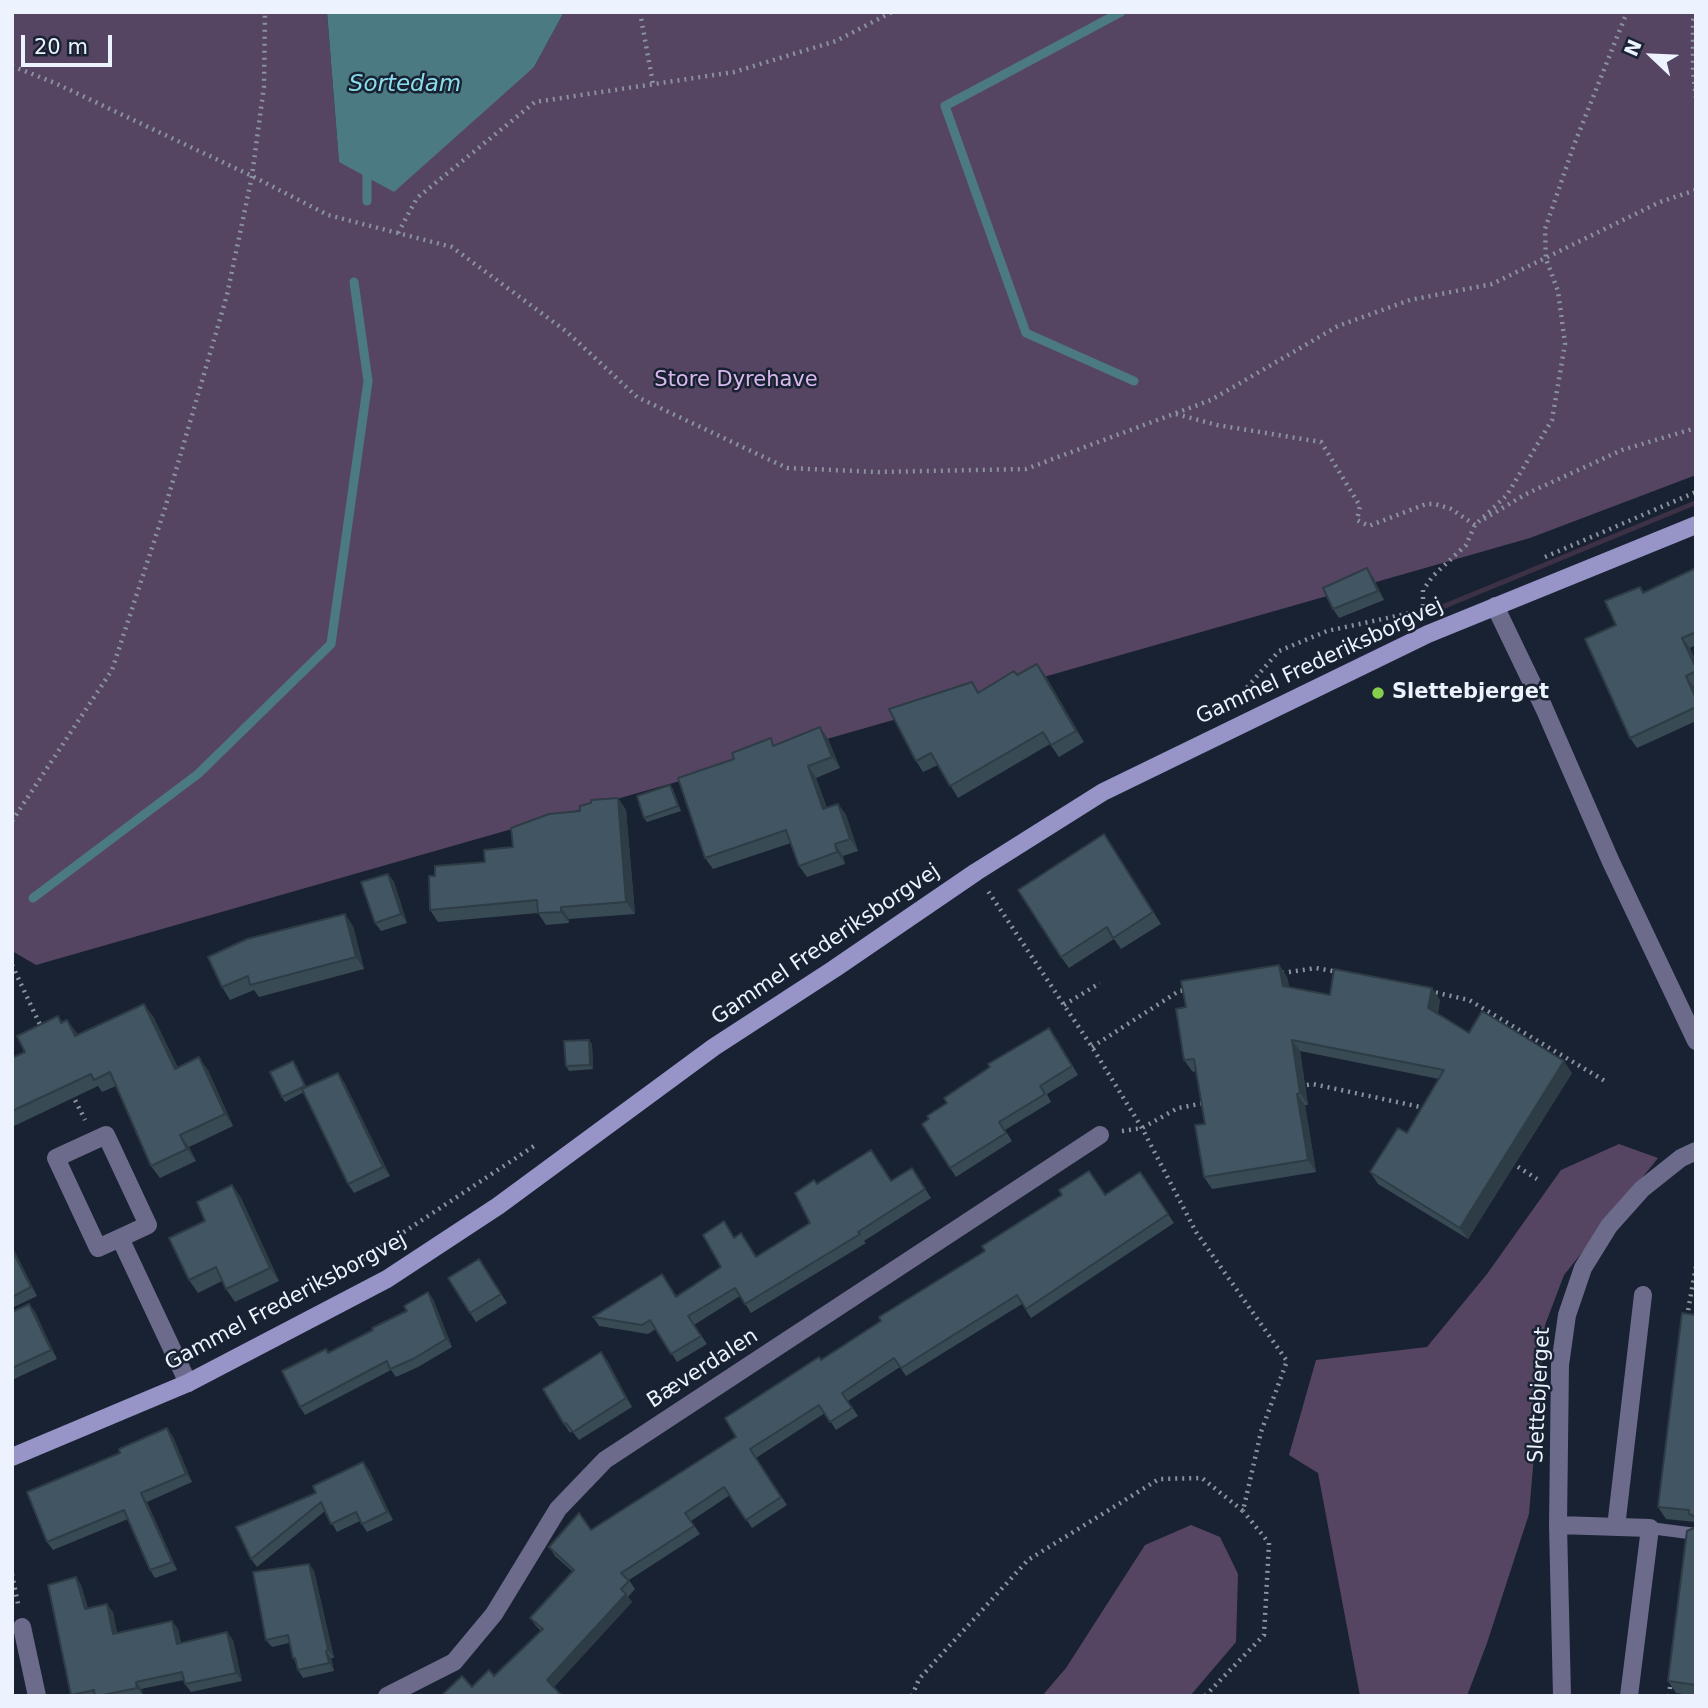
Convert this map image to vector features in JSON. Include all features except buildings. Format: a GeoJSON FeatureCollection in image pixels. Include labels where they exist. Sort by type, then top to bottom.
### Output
{"type":"FeatureCollection","features":[{"type":"Feature","properties":{"kind":"street","name":"Gammel Frederiksborgvej"},"geometry":{"type":"LineString","coordinates":[[12,1457],[188,1383],[387,1279],[498,1206],[714,1047],[976,872],[1103,792],[1428,634],[1696,525]]}},
{"type":"Feature","properties":{"kind":"street"},"geometry":{"type":"LineString","coordinates":[[1495,606],[1696,1041]]}},
{"type":"Feature","properties":{"kind":"street"},"geometry":{"type":"LineString","coordinates":[[106,1135],[148,1225],[120,1238],[99,1248],[56,1158],[106,1135]]}},
{"type":"Feature","properties":{"kind":"street","name":"Bæverdalen"},"geometry":{"type":"LineString","coordinates":[[387,1696],[454,1662],[494,1615],[558,1509],[605,1460],[1100,1135]]}},
{"type":"Feature","properties":{"kind":"street","name":"Slettebjerget"},"geometry":{"type":"LineString","coordinates":[[1562,1696],[1558,1525],[1560,1365],[1567,1315],[1583,1268],[1609,1226],[1642,1189],[1681,1158],[1696,1151]]}},
{"type":"Feature","properties":{"kind":"street"},"geometry":{"type":"LineString","coordinates":[[120,1238],[188,1383]]}},
{"type":"Feature","properties":{"kind":"street"},"geometry":{"type":"LineString","coordinates":[[1616,1527],[1643,1296]]}},
{"type":"Feature","properties":{"kind":"street"},"geometry":{"type":"LineString","coordinates":[[1558,1525],[1650,1528],[1629,1696]]}},
{"type":"Feature","properties":{"kind":"street"},"geometry":{"type":"LineString","coordinates":[[22,1627],[37,1696]]}},
{"type":"Feature","properties":{"kind":"lane"},"geometry":{"type":"LineString","coordinates":[[1650,1528],[1693,1534]]}},
{"type":"Feature","properties":{"kind":"path"},"geometry":{"type":"LineString","coordinates":[[12,821],[112,670],[165,508],[227,295],[252,176],[264,86],[265,12]]}},
{"type":"Feature","properties":{"kind":"path"},"geometry":{"type":"LineString","coordinates":[[640,12],[653,84]]}},
{"type":"Feature","properties":{"kind":"path"},"geometry":{"type":"LineString","coordinates":[[397,233],[417,198],[536,102],[734,72],[835,41],[892,12]]}},
{"type":"Feature","properties":{"kind":"path"},"geometry":{"type":"LineString","coordinates":[[1428,634],[1423,610],[1423,590],[1433,576],[1466,545],[1475,525],[1507,495],[1552,420],[1565,344],[1558,291],[1546,259],[1545,229],[1574,145],[1628,12]]}},
{"type":"Feature","properties":{"kind":"path"},"geometry":{"type":"LineString","coordinates":[[1695,12],[1693,71],[1696,98]]}},
{"type":"Feature","properties":{"kind":"path"},"geometry":{"type":"LineString","coordinates":[[12,66],[55,83],[328,215],[452,247],[566,332],[637,397],[787,468],[878,472],[1026,469],[1211,400],[1338,326],[1410,300],[1492,284],[1660,202],[1696,190]]}},
{"type":"Feature","properties":{"kind":"path"},"geometry":{"type":"LineString","coordinates":[[1175,414],[1217,425],[1321,442],[1360,506],[1357,520],[1369,526],[1426,504],[1451,509],[1475,525]]}},
{"type":"Feature","properties":{"kind":"path"},"geometry":{"type":"LineString","coordinates":[[1475,525],[1526,494],[1622,450],[1696,428]]}},
{"type":"Feature","properties":{"kind":"path"},"geometry":{"type":"LineString","coordinates":[[976,872],[1092,1047],[1142,1128],[1196,1232],[1287,1361],[1261,1432],[1243,1511]]}},
{"type":"Feature","properties":{"kind":"path"},"geometry":{"type":"LineString","coordinates":[[12,965],[43,1032]]}},
{"type":"Feature","properties":{"kind":"path"},"geometry":{"type":"LineString","coordinates":[[1275,975],[1316,968],[1342,973]]}},
{"type":"Feature","properties":{"kind":"path"},"geometry":{"type":"LineString","coordinates":[[1064,1005],[1100,983]]}},
{"type":"Feature","properties":{"kind":"path"},"geometry":{"type":"LineString","coordinates":[[1092,1047],[1179,991],[1193,989]]}},
{"type":"Feature","properties":{"kind":"path"},"geometry":{"type":"LineString","coordinates":[[1418,989],[1469,1000],[1605,1081]]}},
{"type":"Feature","properties":{"kind":"path"},"geometry":{"type":"LineString","coordinates":[[1299,1087],[1313,1084],[1429,1109]]}},
{"type":"Feature","properties":{"kind":"path"},"geometry":{"type":"LineString","coordinates":[[71,1093],[82,1118],[106,1135]]}},
{"type":"Feature","properties":{"kind":"path"},"geometry":{"type":"LineString","coordinates":[[1100,1135],[1142,1128],[1178,1108],[1205,1103]]}},
{"type":"Feature","properties":{"kind":"path"},"geometry":{"type":"LineString","coordinates":[[1505,1158],[1537,1179]]}},
{"type":"Feature","properties":{"kind":"path"},"geometry":{"type":"LineString","coordinates":[[1686,1328],[1696,1266]]}},
{"type":"Feature","properties":{"kind":"path"},"geometry":{"type":"LineString","coordinates":[[912,1696],[919,1679],[1028,1560],[1159,1479],[1202,1478],[1243,1511],[1269,1543],[1264,1635],[1205,1696]]}},
{"type":"Feature","properties":{"kind":"path"},"geometry":{"type":"LineString","coordinates":[[12,1574],[22,1627]]}},
{"type":"Feature","properties":{"kind":"path"},"geometry":{"type":"LineString","coordinates":[[1669,1696],[1672,1669]]}},
{"type":"Feature","properties":{"kind":"shaded area"},"geometry":{"type":"Polygon","coordinates":[[[1696,500],[1696,505],[1427,616],[1426,611],[1696,500]]]}},
{"type":"Feature","properties":{"kind":"green space","name":"Store Dyrehave"},"geometry":{"type":"Polygon","coordinates":[[[12,12],[327,12],[339,162],[534,67],[564,12],[1696,12],[1696,475],[1530,538],[36,965],[12,951],[12,12]]]}},
{"type":"Feature","properties":{"kind":"green space"},"geometry":{"type":"Polygon","coordinates":[[[1619,1144],[1658,1158],[1564,1275],[1545,1325],[1529,1514],[1467,1696],[1360,1696],[1318,1473],[1289,1455],[1316,1360],[1427,1347],[1487,1274],[1561,1170],[1619,1144]]]}},
{"type":"Feature","properties":{"kind":"green space"},"geometry":{"type":"Polygon","coordinates":[[[1191,1525],[1220,1537],[1238,1574],[1236,1642],[1190,1696],[1042,1696],[1066,1668],[1145,1545],[1191,1525]]]}},
{"type":"Feature","properties":{"kind":"water","name":"Sortedam"},"geometry":{"type":"Polygon","coordinates":[[[327,12],[564,12],[534,67],[394,192],[339,162],[327,12]]]}},
{"type":"Feature","properties":{"kind":"waterway"},"geometry":{"type":"LineString","coordinates":[[1121,12],[945,106],[1026,333],[1134,381]]}},
{"type":"Feature","properties":{"kind":"waterway"},"geometry":{"type":"LineString","coordinates":[[367,166],[367,201]]}},
{"type":"Feature","properties":{"kind":"waterway"},"geometry":{"type":"LineString","coordinates":[[33,898],[198,774],[331,644],[368,381],[354,282]]}},
{"type":"Feature","properties":{"kind":"place","name":"Slettebjerget"},"geometry":{"type":"Point","coordinates":[1378,693]}}]}
